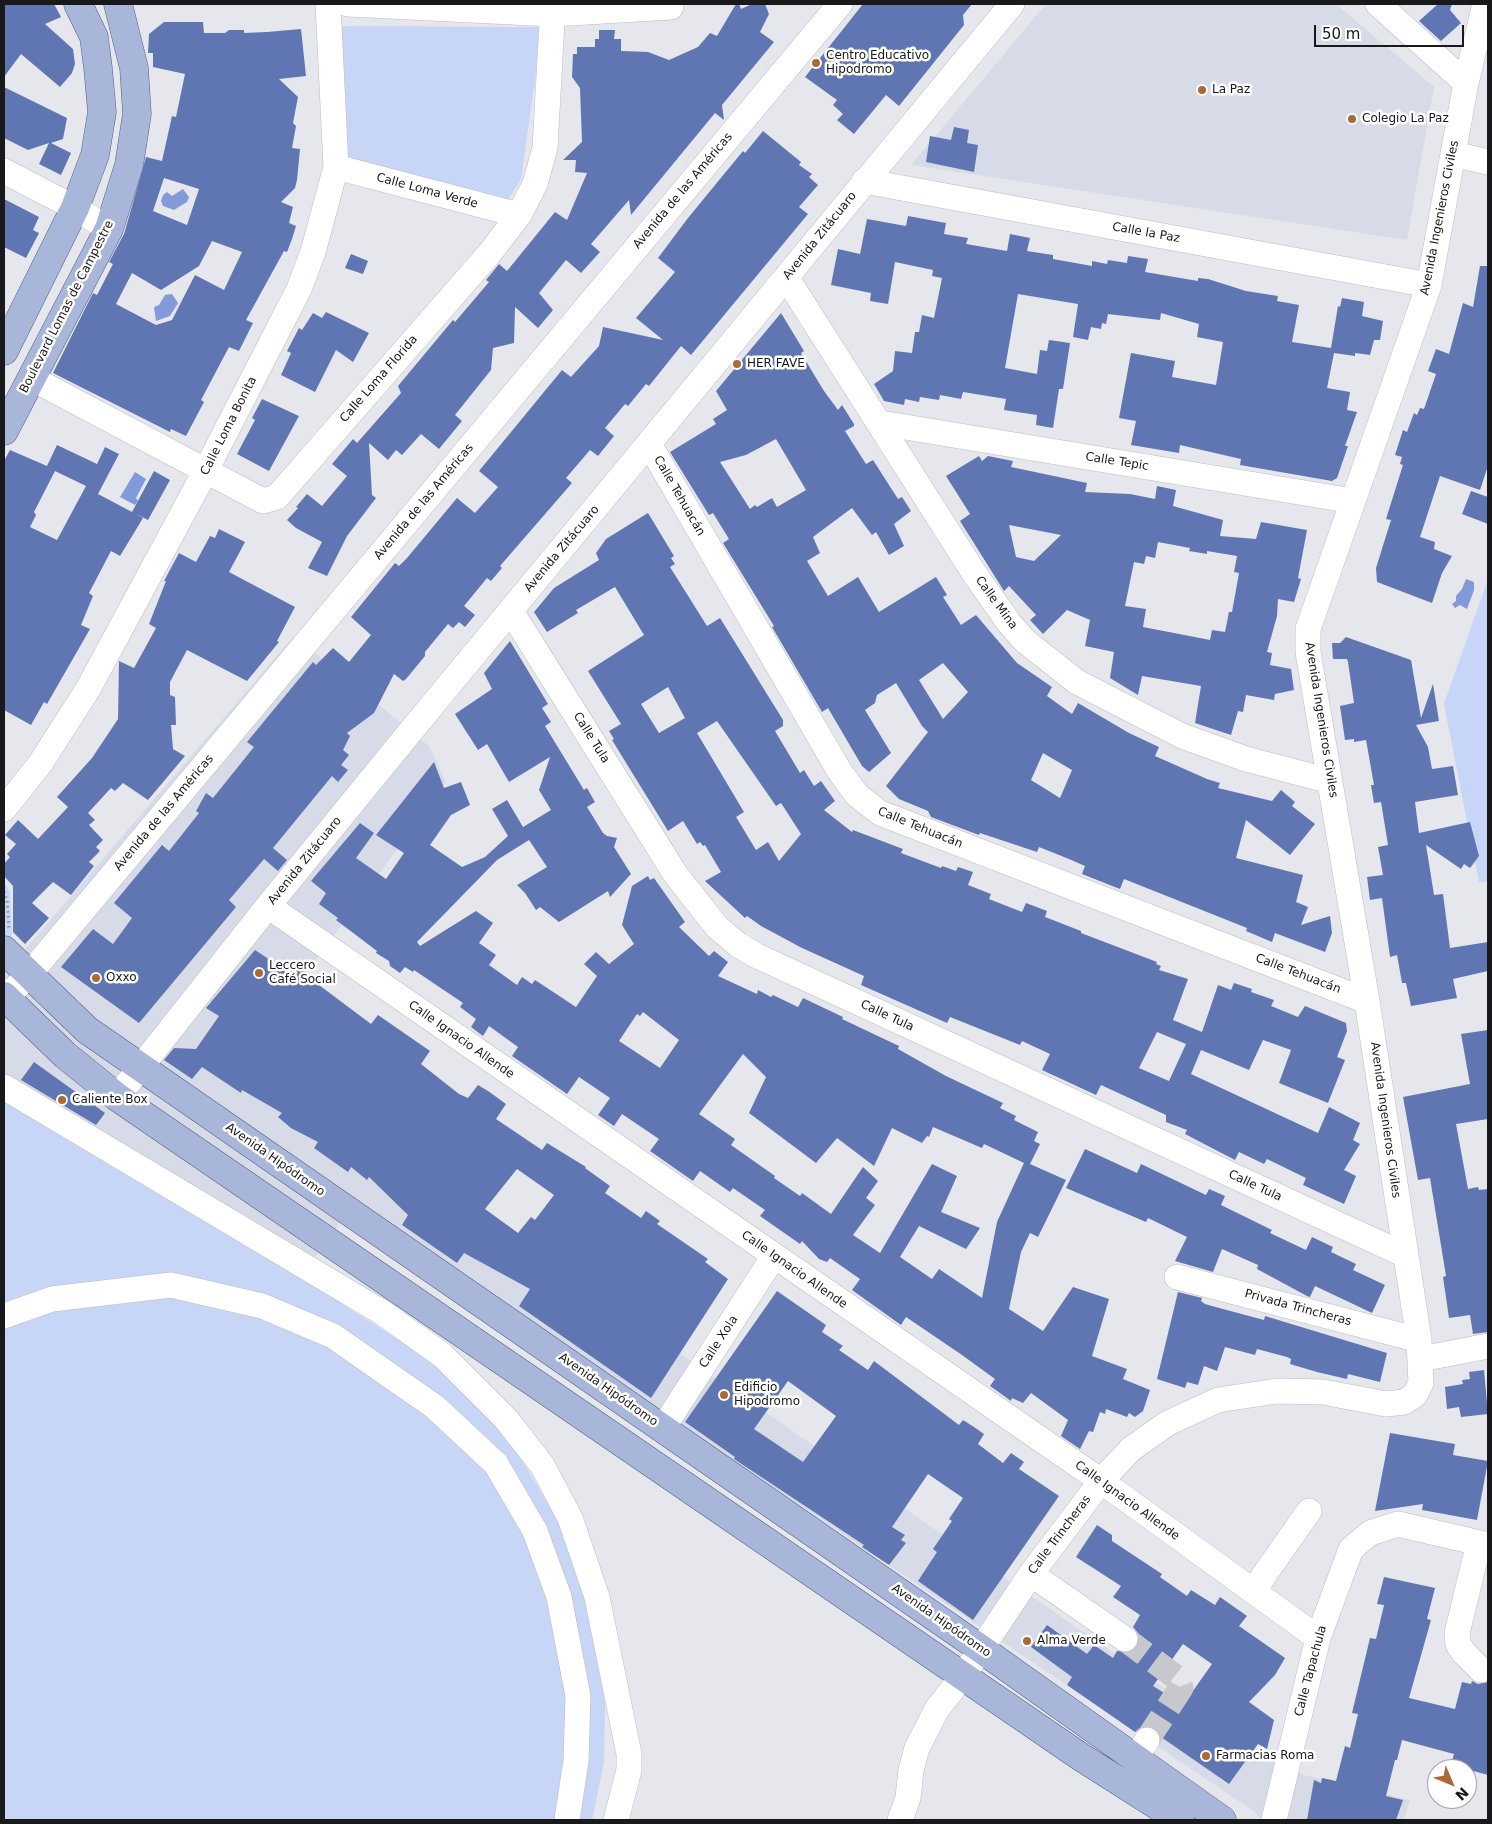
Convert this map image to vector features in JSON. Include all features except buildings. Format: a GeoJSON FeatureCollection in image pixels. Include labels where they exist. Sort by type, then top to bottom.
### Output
{"type":"FeatureCollection","features":[{"type":"Feature","properties":{"kind":"main road"},"geometry":{"type":"LineString","coordinates":[[4,351],[75,208],[95,155],[102,112],[94,37],[78,4]]}},
{"type":"Feature","properties":{"kind":"main road","name":"Boulevard Lomas de Campestre"},"geometry":{"type":"LineString","coordinates":[[4,431],[109,228],[129,165],[137,114],[134,68],[118,4]]}},
{"type":"Feature","properties":{"kind":"main road","name":"Avenida Hipódromo"},"geometry":{"type":"LineString","coordinates":[[4,950],[28,976],[86,1030],[981,1648],[1141,1750],[1222,1820]]}},
{"type":"Feature","properties":{"kind":"main road"},"geometry":{"type":"LineString","coordinates":[[4,998],[65,1055],[117,1097],[963,1676],[1180,1820]]}},
{"type":"Feature","properties":{"kind":"street","name":"Calle Loma Bonita"},"geometry":{"type":"LineString","coordinates":[[4,809],[40,764],[88,689],[206,472],[299,289],[313,252],[336,166],[328,4]]}},
{"type":"Feature","properties":{"kind":"street"},"geometry":{"type":"LineString","coordinates":[[348,4],[553,9],[671,7]]}},
{"type":"Feature","properties":{"kind":"street","name":"Avenida Zitácuaro"},"geometry":{"type":"LineString","coordinates":[[117,1097],[268,906],[650,444],[864,181],[1012,4]]}},
{"type":"Feature","properties":{"kind":"street"},"geometry":{"type":"LineString","coordinates":[[1378,4],[1474,73]]}},
{"type":"Feature","properties":{"kind":"street","name":"Avenida Ingenieros Civiles"},"geometry":{"type":"LineString","coordinates":[[1415,1395],[1421,1383],[1420,1349],[1405,1255],[1394,1110],[1367,1000],[1308,652],[1308,629],[1429,285],[1453,154],[1474,73],[1485,4]]}},
{"type":"Feature","properties":{"kind":"street","name":"Avenida de las Américas"},"geometry":{"type":"LineString","coordinates":[[4,998],[28,976],[831,7]]}},
{"type":"Feature","properties":{"kind":"street","name":"Calle Loma Florida"},"geometry":{"type":"LineString","coordinates":[[31,378],[263,501],[277,497],[489,254],[519,215],[535,184],[545,148],[553,9]]}},
{"type":"Feature","properties":{"kind":"street"},"geometry":{"type":"LineString","coordinates":[[1453,154],[1488,162]]}},
{"type":"Feature","properties":{"kind":"street","name":"Calle Loma Verde"},"geometry":{"type":"LineString","coordinates":[[336,166],[519,215]]}},
{"type":"Feature","properties":{"kind":"street"},"geometry":{"type":"LineString","coordinates":[[4,171],[109,228]]}},
{"type":"Feature","properties":{"kind":"street","name":"Calle la Paz"},"geometry":{"type":"LineString","coordinates":[[864,181],[1429,285]]}},
{"type":"Feature","properties":{"kind":"street","name":"Calle Mina"},"geometry":{"type":"LineString","coordinates":[[786,277],[974,573],[1009,623],[1025,641],[1077,682],[1182,736],[1246,759],[1330,781]]}},
{"type":"Feature","properties":{"kind":"street","name":"Calle Tepic"},"geometry":{"type":"LineString","coordinates":[[880,423],[1353,501]]}},
{"type":"Feature","properties":{"kind":"street","name":"Calle Tehuacán"},"geometry":{"type":"LineString","coordinates":[[650,444],[840,772],[857,795],[880,813],[1367,1000]]}},
{"type":"Feature","properties":{"kind":"street","name":"Calle Tula"},"geometry":{"type":"LineString","coordinates":[[510,611],[676,875],[717,927],[737,944],[755,955],[1405,1255]]}},
{"type":"Feature","properties":{"kind":"street","name":"Calle Ignacio Allende"},"geometry":{"type":"LineString","coordinates":[[268,906],[1100,1481],[1318,1638]]}},
{"type":"Feature","properties":{"kind":"street"},"geometry":{"type":"LineString","coordinates":[[4,1087],[382,1313],[442,1355],[506,1419],[542,1465],[570,1518],[597,1597],[628,1754],[629,1770],[616,1820]]}},
{"type":"Feature","properties":{"kind":"street","name":"Calle Xola"},"geometry":{"type":"LineString","coordinates":[[664,1428],[774,1256]]}},
{"type":"Feature","properties":{"kind":"street","name":"Privada Trincheras"},"geometry":{"type":"LineString","coordinates":[[1177,1277],[1420,1349]]}},
{"type":"Feature","properties":{"kind":"street"},"geometry":{"type":"LineString","coordinates":[[4,1316],[52,1299],[171,1285],[262,1306],[333,1336],[435,1407],[496,1464],[536,1531],[559,1598],[578,1696],[576,1761],[567,1820]]}},
{"type":"Feature","properties":{"kind":"street"},"geometry":{"type":"LineString","coordinates":[[1420,1349],[1488,1346]]}},
{"type":"Feature","properties":{"kind":"street","name":"Calle Trincheras"},"geometry":{"type":"LineString","coordinates":[[911,1770],[926,1728],[937,1708],[963,1676],[1031,1574],[1100,1481],[1132,1449],[1168,1423],[1218,1400],[1286,1391],[1322,1392],[1386,1404],[1404,1402],[1415,1395]]}},
{"type":"Feature","properties":{"kind":"street"},"geometry":{"type":"LineString","coordinates":[[1253,1591],[1309,1511]]}},
{"type":"Feature","properties":{"kind":"street","name":"Calle Tapachula"},"geometry":{"type":"LineString","coordinates":[[1274,1820],[1318,1638],[1352,1549],[1370,1533],[1398,1524],[1484,1544]]}},
{"type":"Feature","properties":{"kind":"street"},"geometry":{"type":"LineString","coordinates":[[1481,1670],[1458,1644],[1457,1633],[1484,1544]]}},
{"type":"Feature","properties":{"kind":"street"},"geometry":{"type":"LineString","coordinates":[[1031,1574],[1125,1640]]}},
{"type":"Feature","properties":{"kind":"street"},"geometry":{"type":"LineString","coordinates":[[888,1820],[896,1787],[911,1770]]}},
{"type":"Feature","properties":{"kind":"street"},"geometry":{"type":"LineString","coordinates":[[900,1820],[908,1798],[911,1770]]}},
{"type":"Feature","properties":{"kind":"shaded area"},"geometry":{"type":"Polygon","coordinates":[[[1046,4],[1336,4],[1434,87],[1407,240],[911,165],[1046,4]]]}},
{"type":"Feature","properties":{"kind":"shaded area"},"geometry":{"type":"Polygon","coordinates":[[[336,26],[539,27],[536,73],[521,179],[508,200],[340,159],[336,26]]]}},
{"type":"Feature","properties":{"kind":"shaded area"},"geometry":{"type":"Polygon","coordinates":[[[1488,579],[1488,882],[1479,882],[1444,704],[1488,579]]]}},
{"type":"Feature","properties":{"kind":"shaded area"},"geometry":{"type":"Polygon","coordinates":[[[294,636],[429,746],[446,782],[252,1048],[694,1363],[1267,1759],[1304,1775],[1410,1800],[1404,1820],[1263,1820],[1252,1810],[353,1204],[308,1267],[4,1078],[4,974],[294,636]]]}},
{"type":"Feature","properties":{"kind":"shaded area"},"geometry":{"type":"Polygon","coordinates":[[[4,881],[10,892],[12,940],[4,941],[4,881]]]}},
{"type":"Feature","properties":{"kind":"shaded area"},"geometry":{"type":"Polygon","coordinates":[[[4,1085],[354,1292],[346,1307],[417,1351],[470,1396],[513,1445],[562,1528],[588,1606],[605,1704],[604,1762],[592,1820],[4,1820],[4,1085]]]}},
{"type":"Feature","properties":{"kind":"water"},"geometry":{"type":"Polygon","coordinates":[[[183,189],[189,197],[187,202],[174,210],[163,206],[161,201],[163,195],[167,192],[172,196],[183,189]]]}},
{"type":"Feature","properties":{"kind":"water"},"geometry":{"type":"Polygon","coordinates":[[[172,294],[178,303],[170,316],[156,321],[154,307],[159,305],[165,295],[172,294]]]}},
{"type":"Feature","properties":{"kind":"water"},"geometry":{"type":"Polygon","coordinates":[[[135,472],[146,479],[136,498],[138,501],[135,505],[120,497],[135,472]]]}},
{"type":"Feature","properties":{"kind":"water"},"geometry":{"type":"Polygon","coordinates":[[[1466,579],[1474,582],[1474,590],[1467,609],[1460,605],[1455,608],[1452,604],[1456,601],[1456,596],[1462,589],[1466,579]]]}},
{"type":"Feature","properties":{"kind":"tunnel"},"geometry":{"type":"LineString","coordinates":[[1125,1639],[1177,1678],[1181,1688],[1147,1740]]}},
{"type":"Feature","properties":{"kind":"place","name":"Centro Educativo Hipodromo"},"geometry":{"type":"Point","coordinates":[816,63]}},
{"type":"Feature","properties":{"kind":"place","name":"La Paz"},"geometry":{"type":"Point","coordinates":[1202,90]}},
{"type":"Feature","properties":{"kind":"place","name":"Colegio La Paz"},"geometry":{"type":"Point","coordinates":[1352,119]}},
{"type":"Feature","properties":{"kind":"place","name":"HER FAVE"},"geometry":{"type":"Point","coordinates":[737,364]}},
{"type":"Feature","properties":{"kind":"place","name":"Leccero Café Social"},"geometry":{"type":"Point","coordinates":[259,973]}},
{"type":"Feature","properties":{"kind":"place","name":"Oxxo"},"geometry":{"type":"Point","coordinates":[96,978]}},
{"type":"Feature","properties":{"kind":"place","name":"Caliente Box"},"geometry":{"type":"Point","coordinates":[62,1100]}},
{"type":"Feature","properties":{"kind":"place","name":"Edificio Hipodromo"},"geometry":{"type":"Point","coordinates":[724,1395]}},
{"type":"Feature","properties":{"kind":"place","name":"Alma Verde"},"geometry":{"type":"Point","coordinates":[1027,1641]}},
{"type":"Feature","properties":{"kind":"place","name":"Farmacias Roma"},"geometry":{"type":"Point","coordinates":[1206,1756]}}]}
